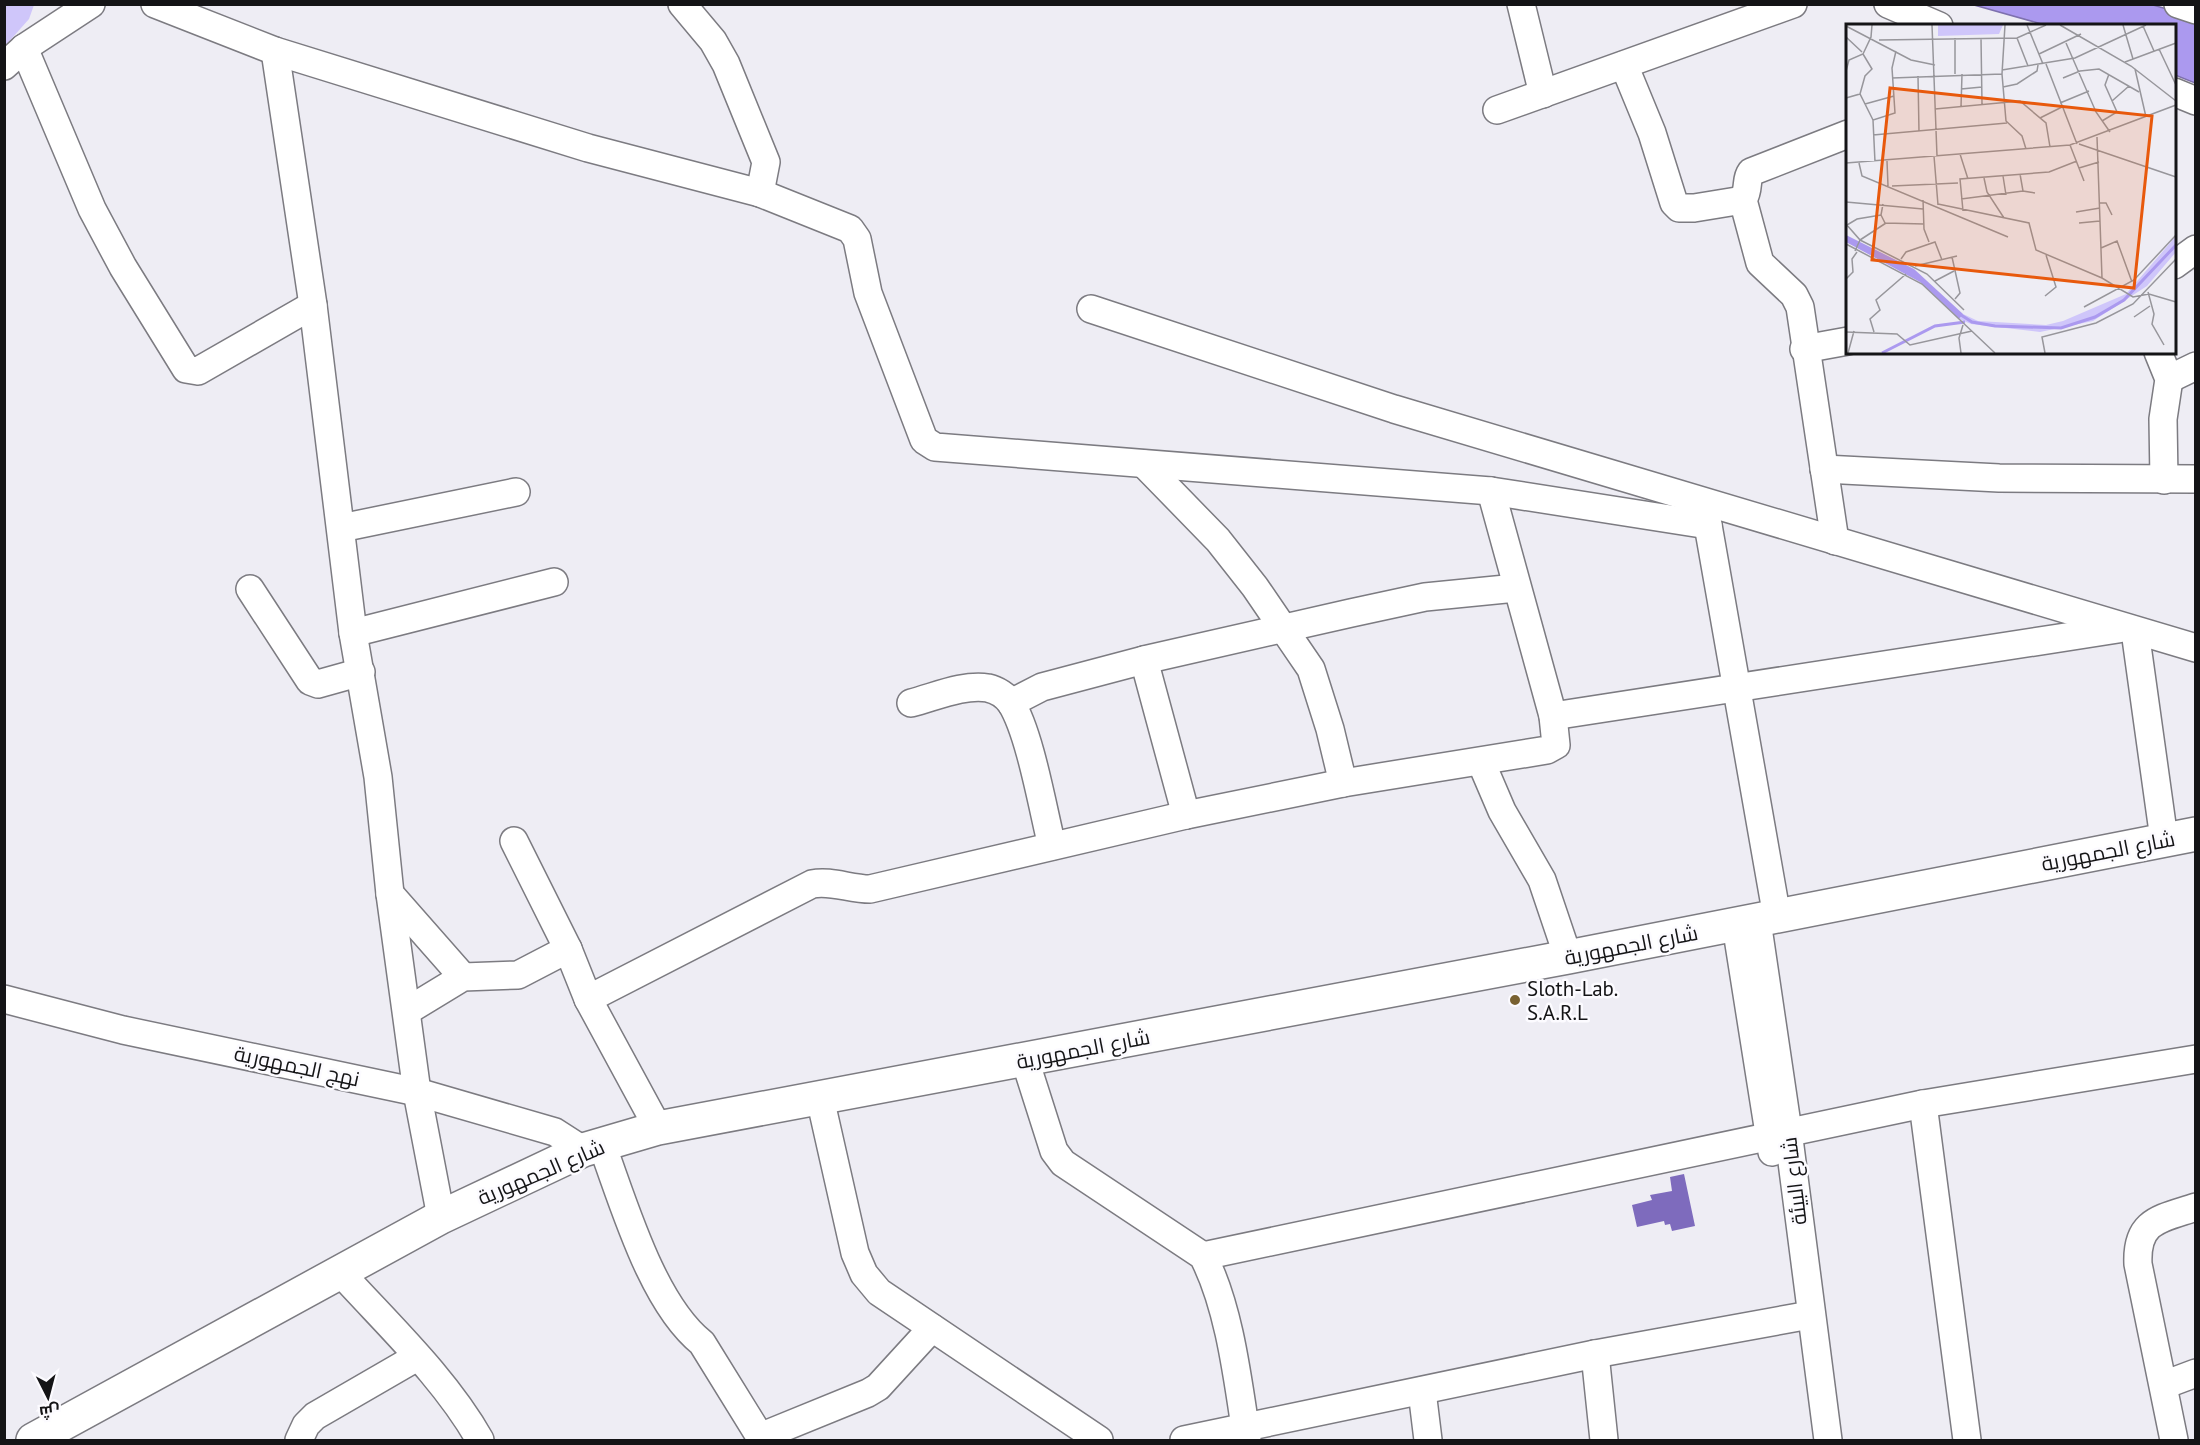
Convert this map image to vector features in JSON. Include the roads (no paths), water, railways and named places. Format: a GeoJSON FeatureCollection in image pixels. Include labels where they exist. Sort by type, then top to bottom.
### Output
{"type":"FeatureCollection","features":[{"type":"Feature","properties":{"kind":"main road","name":"شارع الجمهورية"},"geometry":{"type":"LineString","coordinates":[[48,1437],[441,1217],[592,1147],[658,1128],[1757,921],[2196,834]]}},
{"type":"Feature","properties":{"kind":"street"},"geometry":{"type":"LineString","coordinates":[[91,4],[14,57],[123,267],[186,369],[198,371],[313,305]]}},
{"type":"Feature","properties":{"kind":"street"},"geometry":{"type":"LineString","coordinates":[[154,4],[275,51],[588,148],[760,193],[854,232],[868,293],[927,444],[935,447],[1491,491],[1703,512]]}},
{"type":"Feature","properties":{"kind":"street"},"geometry":{"type":"LineString","coordinates":[[682,4],[713,41],[726,64],[766,162],[760,193]]}},
{"type":"Feature","properties":{"kind":"street"},"geometry":{"type":"LineString","coordinates":[[1521,4],[1543,94]]}},
{"type":"Feature","properties":{"kind":"street"},"geometry":{"type":"LineString","coordinates":[[1497,110],[1793,4]]}},
{"type":"Feature","properties":{"kind":"street"},"geometry":{"type":"LineString","coordinates":[[1888,4],[1934,24]]}},
{"type":"Feature","properties":{"kind":"street"},"geometry":{"type":"LineString","coordinates":[[2178,4],[2196,10]]}},
{"type":"Feature","properties":{"kind":"street"},"geometry":{"type":"LineString","coordinates":[[275,51],[313,305],[353,633],[378,777],[390,894],[417,1092],[441,1217]]}},
{"type":"Feature","properties":{"kind":"street"},"geometry":{"type":"LineString","coordinates":[[1624,65],[1652,133],[1674,203],[1678,208],[1694,208],[1743,200]]}},
{"type":"Feature","properties":{"kind":"street"},"geometry":{"type":"LineString","coordinates":[[2176,92],[2196,101]]}},
{"type":"Feature","properties":{"kind":"street"},"geometry":{"type":"LineString","coordinates":[[1835,541],[1798,301],[1760,263],[1743,200],[1749,190],[1748,176],[1751,172],[1846,135]]}},
{"type":"Feature","properties":{"kind":"street"},"geometry":{"type":"LineString","coordinates":[[2176,264],[2196,249]]}},
{"type":"Feature","properties":{"kind":"street"},"geometry":{"type":"LineString","coordinates":[[1091,309],[1703,512],[1835,541],[2196,648]]}},
{"type":"Feature","properties":{"kind":"street"},"geometry":{"type":"LineString","coordinates":[[1804,349],[1846,341]]}},
{"type":"Feature","properties":{"kind":"street"},"geometry":{"type":"LineString","coordinates":[[2159,354],[2169,379],[2163,419],[2164,480]]}},
{"type":"Feature","properties":{"kind":"street"},"geometry":{"type":"LineString","coordinates":[[2169,379],[2196,366]]}},
{"type":"Feature","properties":{"kind":"street"},"geometry":{"type":"LineString","coordinates":[[1144,464],[1218,540],[1283,627],[1311,669],[1330,729],[1342,783]]}},
{"type":"Feature","properties":{"kind":"street"},"geometry":{"type":"LineString","coordinates":[[1824,469],[1999,478],[2196,479]]}},
{"type":"Feature","properties":{"kind":"street"},"geometry":{"type":"LineString","coordinates":[[588,999],[812,884],[822,882],[856,889],[870,889],[1186,815],[1342,783],[1547,750],[1556,745],[1553,716],[1491,491]]}},
{"type":"Feature","properties":{"kind":"street"},"geometry":{"type":"LineString","coordinates":[[341,528],[516,492]]}},
{"type":"Feature","properties":{"kind":"street","name":"شارع البيئة"},"geometry":{"type":"LineString","coordinates":[[1703,512],[1738,689],[1757,921],[1801,1317],[1812,1440]]}},
{"type":"Feature","properties":{"kind":"street"},"geometry":{"type":"LineString","coordinates":[[353,633],[554,582]]}},
{"type":"Feature","properties":{"kind":"street"},"geometry":{"type":"LineString","coordinates":[[1011,703],[1042,687],[1283,627],[1425,597],[1516,588]]}},
{"type":"Feature","properties":{"kind":"street"},"geometry":{"type":"LineString","coordinates":[[250,589],[310,681],[318,684],[361,672]]}},
{"type":"Feature","properties":{"kind":"street"},"geometry":{"type":"LineString","coordinates":[[1553,716],[2131,629]]}},
{"type":"Feature","properties":{"kind":"street"},"geometry":{"type":"LineString","coordinates":[[2131,629],[2164,839]]}},
{"type":"Feature","properties":{"kind":"street"},"geometry":{"type":"LineString","coordinates":[[1144,660],[1186,815]]}},
{"type":"Feature","properties":{"kind":"street"},"geometry":{"type":"LineString","coordinates":[[911,704],[967,687],[989,688],[1002,694],[1011,703],[1023,734],[1052,846]]}},
{"type":"Feature","properties":{"kind":"street"},"geometry":{"type":"LineString","coordinates":[[1481,762],[1502,811],[1542,880],[1568,957]]}},
{"type":"Feature","properties":{"kind":"street"},"geometry":{"type":"LineString","coordinates":[[514,842],[568,950],[588,999],[658,1128]]}},
{"type":"Feature","properties":{"kind":"street"},"geometry":{"type":"LineString","coordinates":[[390,894],[463,977]]}},
{"type":"Feature","properties":{"kind":"street"},"geometry":{"type":"LineString","coordinates":[[407,1011],[463,977],[518,975],[568,950]]}},
{"type":"Feature","properties":{"kind":"street","name":"نهج الجمهورية"},"geometry":{"type":"LineString","coordinates":[[4,999],[123,1030],[417,1092],[555,1132],[592,1147]]}},
{"type":"Feature","properties":{"kind":"street"},"geometry":{"type":"LineString","coordinates":[[1203,1256],[1923,1104],[2196,1059]]}},
{"type":"Feature","properties":{"kind":"street"},"geometry":{"type":"LineString","coordinates":[[1025,1060],[1054,1151],[1063,1163],[1203,1256],[1211,1271],[1227,1329],[1246,1434]]}},
{"type":"Feature","properties":{"kind":"street"},"geometry":{"type":"LineString","coordinates":[[820,1098],[855,1253],[864,1274],[879,1292],[1099,1440]]}},
{"type":"Feature","properties":{"kind":"street"},"geometry":{"type":"LineString","coordinates":[[1923,1104],[1967,1440]]}},
{"type":"Feature","properties":{"kind":"street"},"geometry":{"type":"LineString","coordinates":[[592,1147],[627,1212],[670,1308],[691,1334],[702,1343],[761,1439],[878,1387],[932,1328]]}},
{"type":"Feature","properties":{"kind":"street"},"geometry":{"type":"LineString","coordinates":[[2174,1440],[2138,1264],[2138,1247],[2142,1234],[2151,1224],[2196,1207]]}},
{"type":"Feature","properties":{"kind":"street"},"geometry":{"type":"LineString","coordinates":[[340,1272],[417,1357],[470,1423],[480,1440]]}},
{"type":"Feature","properties":{"kind":"street"},"geometry":{"type":"LineString","coordinates":[[1184,1440],[1246,1434],[1422,1391],[1595,1354],[1801,1317]]}},
{"type":"Feature","properties":{"kind":"street","name":"شارع البيئة"},"geometry":{"type":"LineString","coordinates":[[1801,1317],[1828,1440]]}},
{"type":"Feature","properties":{"kind":"street"},"geometry":{"type":"LineString","coordinates":[[1595,1354],[1604,1440]]}},
{"type":"Feature","properties":{"kind":"street"},"geometry":{"type":"LineString","coordinates":[[299,1440],[306,1425],[315,1416],[417,1357]]}},
{"type":"Feature","properties":{"kind":"street"},"geometry":{"type":"LineString","coordinates":[[2164,1385],[2196,1373]]}},
{"type":"Feature","properties":{"kind":"street"},"geometry":{"type":"LineString","coordinates":[[1422,1391],[1428,1440]]}},
{"type":"Feature","properties":{"kind":"place","name":"Sloth-Lab. S.A.R.L"},"geometry":{"type":"Point","coordinates":[1515,1000]}}]}
